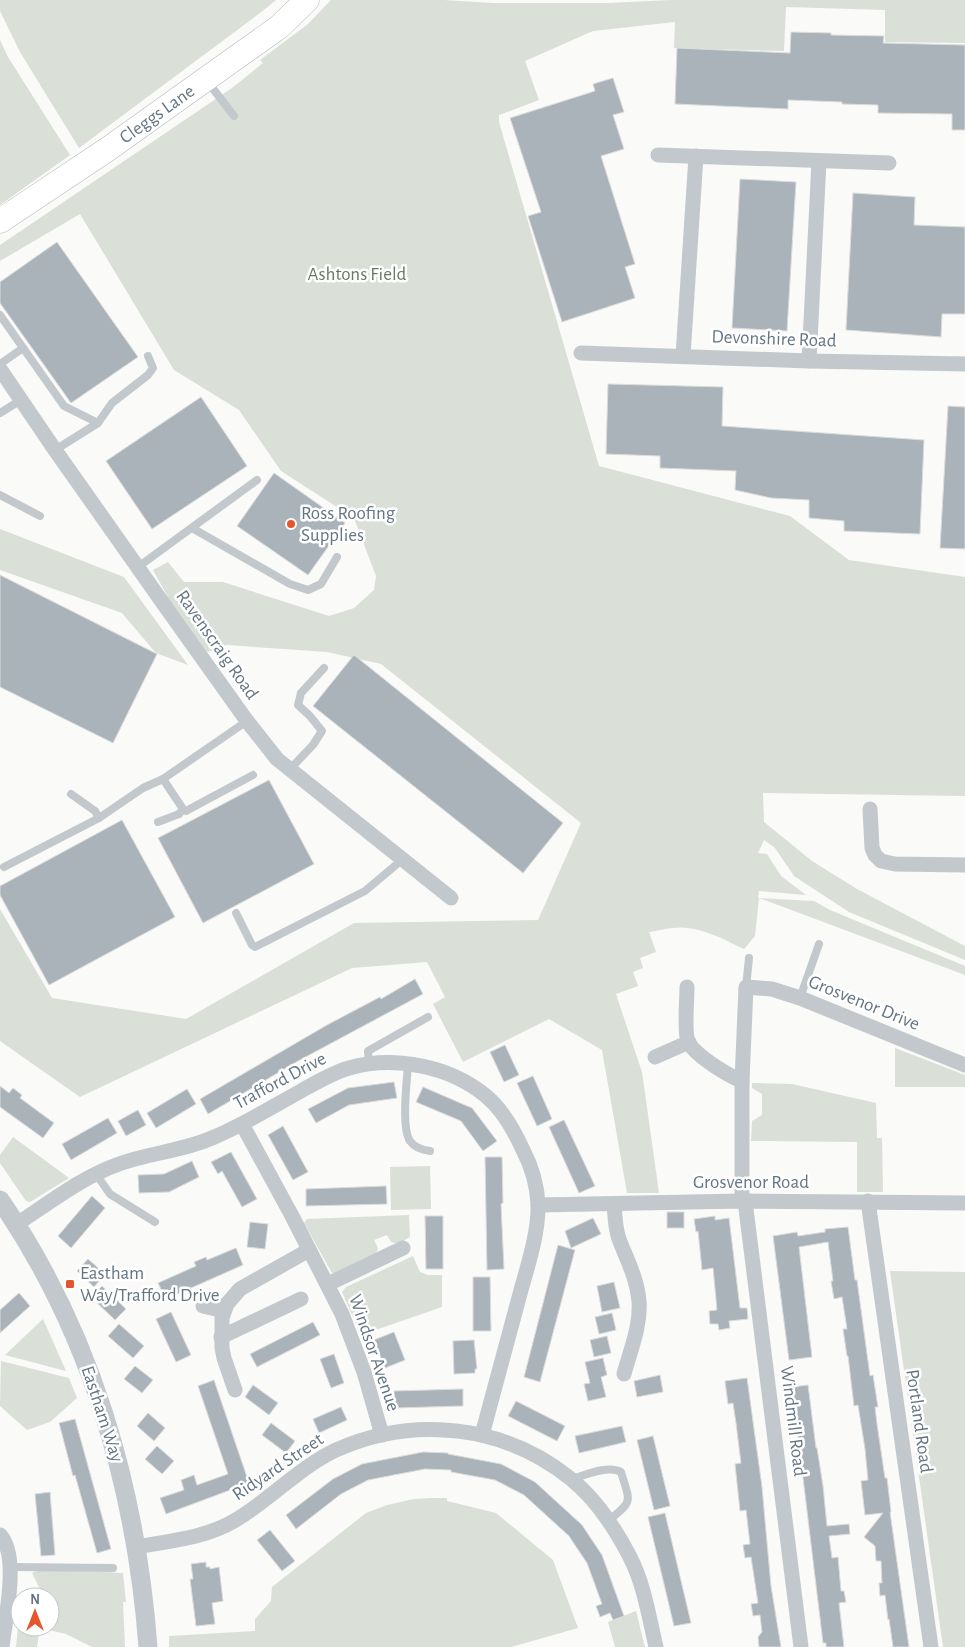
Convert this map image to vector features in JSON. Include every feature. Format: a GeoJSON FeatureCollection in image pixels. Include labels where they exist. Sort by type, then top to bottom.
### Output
{"type":"FeatureCollection","features":[{"type":"Feature","properties":{"kind":"main road","name":"Cleggs Lane"},"geometry":{"type":"LineString","coordinates":[[0,221],[108,149],[206,80],[279,27],[308,0]]}},
{"type":"Feature","properties":{"kind":"street"},"geometry":{"type":"LineString","coordinates":[[658,154],[889,163]]}},
{"type":"Feature","properties":{"kind":"street"},"geometry":{"type":"LineString","coordinates":[[683,356],[696,156]]}},
{"type":"Feature","properties":{"kind":"street"},"geometry":{"type":"LineString","coordinates":[[809,361],[819,161]]}},
{"type":"Feature","properties":{"kind":"street","name":"Devonshire Road"},"geometry":{"type":"LineString","coordinates":[[581,352],[809,361],[965,364]]}},
{"type":"Feature","properties":{"kind":"street","name":"Ravenscraig Road"},"geometry":{"type":"LineString","coordinates":[[0,369],[55,450],[247,721],[277,759],[451,898]]}},
{"type":"Feature","properties":{"kind":"street"},"geometry":{"type":"LineString","coordinates":[[867,818],[872,848],[876,856],[882,861],[895,864],[965,864]]}},
{"type":"Feature","properties":{"kind":"street"},"geometry":{"type":"LineString","coordinates":[[688,985],[686,1031],[689,1042],[693,1048],[720,1070],[742,1081]]}},
{"type":"Feature","properties":{"kind":"street","name":"Grosvenor Drive"},"geometry":{"type":"LineString","coordinates":[[746,987],[772,989],[800,998],[965,1065]]}},
{"type":"Feature","properties":{"kind":"street","name":"Windmill Road"},"geometry":{"type":"LineString","coordinates":[[746,987],[742,1081],[744,1201],[801,1647]]}},
{"type":"Feature","properties":{"kind":"street"},"geometry":{"type":"LineString","coordinates":[[655,1057],[689,1042]]}},
{"type":"Feature","properties":{"kind":"street","name":"Trafford Drive"},"geometry":{"type":"LineString","coordinates":[[16,1224],[96,1174],[118,1164],[199,1144],[242,1124],[333,1073],[369,1064],[408,1064],[448,1073],[486,1096],[501,1111],[515,1132],[529,1161],[537,1188],[537,1220],[528,1265],[482,1435]]}},
{"type":"Feature","properties":{"kind":"street","name":"Windsor Avenue"},"geometry":{"type":"LineString","coordinates":[[242,1124],[328,1284],[342,1314],[364,1372],[382,1435]]}},
{"type":"Feature","properties":{"kind":"street","name":"Eastham Way"},"geometry":{"type":"LineString","coordinates":[[0,1200],[52,1285],[77,1339],[95,1386],[125,1485],[145,1610],[148,1647]]}},
{"type":"Feature","properties":{"kind":"street","name":"Grosvenor Road"},"geometry":{"type":"LineString","coordinates":[[538,1205],[744,1201],[965,1202]]}},
{"type":"Feature","properties":{"kind":"street","name":"Portland Road"},"geometry":{"type":"LineString","coordinates":[[868,1201],[931,1647]]}},
{"type":"Feature","properties":{"kind":"street"},"geometry":{"type":"LineString","coordinates":[[614,1204],[618,1237],[633,1271],[639,1302],[636,1351],[624,1374]]}},
{"type":"Feature","properties":{"kind":"street","name":"Windsor Avenue"},"geometry":{"type":"LineString","coordinates":[[328,1284],[384,1249],[403,1248]]}},
{"type":"Feature","properties":{"kind":"street"},"geometry":{"type":"LineString","coordinates":[[235,1390],[224,1358],[222,1337],[224,1311],[232,1296],[240,1289],[309,1250]]}},
{"type":"Feature","properties":{"kind":"street"},"geometry":{"type":"LineString","coordinates":[[222,1337],[278,1302],[301,1298]]}},
{"type":"Feature","properties":{"kind":"street"},"geometry":{"type":"LineString","coordinates":[[203,1306],[224,1311]]}},
{"type":"Feature","properties":{"kind":"street","name":"Ridyard Street"},"geometry":{"type":"LineString","coordinates":[[136,1547],[201,1535],[216,1530],[251,1510],[319,1459],[357,1442],[382,1435],[414,1431],[434,1430],[482,1435],[508,1442],[526,1450],[571,1479],[590,1498],[608,1521],[631,1559],[644,1596],[656,1647]]}},
{"type":"Feature","properties":{"kind":"street"},"geometry":{"type":"LineString","coordinates":[[0,1535],[7,1546],[11,1566],[2,1626],[2,1647]]}},
{"type":"Feature","properties":{"kind":"lane"},"geometry":{"type":"LineString","coordinates":[[206,80],[234,116]]}},
{"type":"Feature","properties":{"kind":"lane"},"geometry":{"type":"LineString","coordinates":[[0,315],[64,406],[98,423]]}},
{"type":"Feature","properties":{"kind":"lane"},"geometry":{"type":"LineString","coordinates":[[0,364],[24,348]]}},
{"type":"Feature","properties":{"kind":"lane"},"geometry":{"type":"LineString","coordinates":[[55,450],[98,423],[112,403],[148,375],[153,368],[148,356]]}},
{"type":"Feature","properties":{"kind":"lane"},"geometry":{"type":"LineString","coordinates":[[0,413],[21,400]]}},
{"type":"Feature","properties":{"kind":"lane"},"geometry":{"type":"LineString","coordinates":[[138,567],[258,480]]}},
{"type":"Feature","properties":{"kind":"lane"},"geometry":{"type":"LineString","coordinates":[[0,495],[40,516]]}},
{"type":"Feature","properties":{"kind":"lane"},"geometry":{"type":"LineString","coordinates":[[192,528],[290,584],[308,590],[321,584],[337,557]]}},
{"type":"Feature","properties":{"kind":"lane"},"geometry":{"type":"LineString","coordinates":[[290,769],[313,745],[322,731],[298,705],[301,693],[324,668]]}},
{"type":"Feature","properties":{"kind":"lane"},"geometry":{"type":"LineString","coordinates":[[4,867],[99,818],[143,788],[163,778],[247,721]]}},
{"type":"Feature","properties":{"kind":"lane"},"geometry":{"type":"LineString","coordinates":[[163,778],[186,811],[253,775]]}},
{"type":"Feature","properties":{"kind":"lane"},"geometry":{"type":"LineString","coordinates":[[71,794],[96,811],[99,818]]}},
{"type":"Feature","properties":{"kind":"lane"},"geometry":{"type":"LineString","coordinates":[[158,822],[179,814],[183,809]]}},
{"type":"Feature","properties":{"kind":"lane"},"geometry":{"type":"LineString","coordinates":[[236,913],[252,945],[255,947],[365,891],[403,859]]}},
{"type":"Feature","properties":{"kind":"lane"},"geometry":{"type":"LineString","coordinates":[[800,998],[819,944]]}},
{"type":"Feature","properties":{"kind":"lane"},"geometry":{"type":"LineString","coordinates":[[746,987],[749,958]]}},
{"type":"Feature","properties":{"kind":"lane"},"geometry":{"type":"LineString","coordinates":[[369,1064],[368,1051],[428,1017]]}},
{"type":"Feature","properties":{"kind":"lane"},"geometry":{"type":"LineString","coordinates":[[417,1024],[422,1031]]}},
{"type":"Feature","properties":{"kind":"lane"},"geometry":{"type":"LineString","coordinates":[[408,1064],[405,1127],[410,1140],[419,1149],[430,1151]]}},
{"type":"Feature","properties":{"kind":"lane"},"geometry":{"type":"LineString","coordinates":[[96,1174],[110,1194],[154,1222]]}},
{"type":"Feature","properties":{"kind":"lane"},"geometry":{"type":"LineString","coordinates":[[571,1479],[600,1471],[615,1469],[621,1472],[629,1501],[627,1506],[608,1521]]}},
{"type":"Feature","properties":{"kind":"lane"},"geometry":{"type":"LineString","coordinates":[[11,1566],[113,1568]]}},
{"type":"Feature","properties":{"kind":"green space"},"geometry":{"type":"Polygon","coordinates":[[[0,0],[276,0],[79,148],[20,52],[0,11],[0,0]]]}},
{"type":"Feature","properties":{"kind":"green space","name":"Ashtons Field"},"geometry":{"type":"Polygon","coordinates":[[[331,0],[608,3],[671,0],[965,0],[965,43],[885,42],[885,10],[786,7],[784,51],[674,48],[675,22],[593,31],[525,61],[539,100],[499,115],[499,122],[599,466],[790,516],[849,560],[965,577],[965,796],[763,793],[764,822],[812,861],[857,889],[965,946],[965,960],[849,912],[794,876],[775,848],[764,840],[758,853],[767,854],[781,876],[806,895],[759,891],[755,936],[744,949],[717,936],[695,929],[678,927],[649,932],[656,952],[640,958],[643,968],[633,972],[638,986],[616,994],[642,1072],[659,1193],[627,1193],[602,1050],[549,1019],[463,1062],[433,1004],[445,997],[427,962],[352,968],[80,1097],[0,1041],[0,909],[52,998],[186,1019],[354,923],[538,920],[581,823],[381,664],[327,652],[227,645],[207,652],[169,599],[153,570],[168,562],[184,582],[223,582],[329,616],[354,608],[374,590],[376,576],[354,518],[281,471],[239,410],[174,370],[80,214],[0,261],[0,245],[232,88],[263,63],[260,60],[308,24],[331,0]]]}},
{"type":"Feature","properties":{"kind":"green space"},"geometry":{"type":"Polygon","coordinates":[[[0,40],[8,57],[70,155],[0,205],[0,40]]]}},
{"type":"Feature","properties":{"kind":"green space"},"geometry":{"type":"Polygon","coordinates":[[[0,529],[124,577],[188,665],[156,653],[122,613],[0,570],[0,529]]]}},
{"type":"Feature","properties":{"kind":"green space"},"geometry":{"type":"Polygon","coordinates":[[[759,898],[814,901],[830,910],[965,966],[965,975],[759,898]]]}},
{"type":"Feature","properties":{"kind":"green space"},"geometry":{"type":"Polygon","coordinates":[[[895,1048],[965,1075],[965,1087],[895,1087],[895,1048]]]}},
{"type":"Feature","properties":{"kind":"green space"},"geometry":{"type":"Polygon","coordinates":[[[752,1083],[792,1084],[876,1103],[877,1138],[882,1138],[883,1192],[857,1192],[857,1142],[751,1141],[752,1121],[762,1115],[762,1094],[752,1088],[752,1083]]]}},
{"type":"Feature","properties":{"kind":"green space"},"geometry":{"type":"Polygon","coordinates":[[[13,1137],[69,1178],[30,1202],[26,1201],[0,1163],[0,1155],[13,1137]]]}},
{"type":"Feature","properties":{"kind":"green space"},"geometry":{"type":"Polygon","coordinates":[[[430,1166],[431,1209],[391,1210],[390,1167],[430,1166]]]}},
{"type":"Feature","properties":{"kind":"green space"},"geometry":{"type":"Polygon","coordinates":[[[409,1215],[410,1237],[398,1244],[391,1242],[387,1235],[374,1240],[378,1248],[376,1254],[336,1273],[332,1273],[304,1223],[307,1219],[409,1215]]]}},
{"type":"Feature","properties":{"kind":"green space"},"geometry":{"type":"Polygon","coordinates":[[[413,1256],[420,1272],[428,1275],[442,1275],[442,1307],[361,1335],[342,1292],[346,1287],[413,1256]]]}},
{"type":"Feature","properties":{"kind":"green space"},"geometry":{"type":"Polygon","coordinates":[[[890,1271],[965,1272],[965,1647],[943,1647],[890,1271]]]}},
{"type":"Feature","properties":{"kind":"green space"},"geometry":{"type":"Polygon","coordinates":[[[43,1319],[66,1371],[5,1355],[43,1319]]]}},
{"type":"Feature","properties":{"kind":"green space"},"geometry":{"type":"Polygon","coordinates":[[[1,1361],[69,1378],[77,1398],[50,1422],[27,1430],[0,1406],[1,1361]]]}},
{"type":"Feature","properties":{"kind":"green space"},"geometry":{"type":"Polygon","coordinates":[[[447,1498],[447,1501],[496,1513],[553,1560],[578,1628],[511,1647],[169,1647],[169,1636],[255,1631],[255,1619],[271,1601],[272,1587],[366,1513],[387,1505],[414,1499],[447,1498]]]}},
{"type":"Feature","properties":{"kind":"green space"},"geometry":{"type":"Polygon","coordinates":[[[41,1569],[123,1573],[126,1602],[123,1602],[125,1647],[92,1647],[60,1633],[60,1587],[39,1587],[32,1573],[41,1569]]]}},
{"type":"Feature","properties":{"kind":"green space"},"geometry":{"type":"Polygon","coordinates":[[[636,1611],[645,1647],[615,1647],[608,1622],[636,1611]]]}},
{"type":"Feature","properties":{"kind":"green space"},"geometry":{"type":"Polygon","coordinates":[[[17,1637],[38,1637],[37,1647],[16,1647],[17,1637]]]}},
{"type":"Feature","properties":{"kind":"building"},"geometry":{"type":"Polygon","coordinates":[[[791,32],[884,36],[883,43],[965,45],[965,130],[952,130],[952,114],[878,113],[878,105],[788,100],[788,109],[675,104],[677,48],[790,53],[791,32]]]}},
{"type":"Feature","properties":{"kind":"building"},"geometry":{"type":"Polygon","coordinates":[[[613,78],[624,112],[613,115],[624,149],[601,156],[635,264],[625,267],[635,298],[562,322],[528,216],[541,212],[510,118],[595,91],[593,84],[613,78]]]}},
{"type":"Feature","properties":{"kind":"building"},"geometry":{"type":"Polygon","coordinates":[[[740,179],[796,182],[787,331],[732,328],[740,179]]]}},
{"type":"Feature","properties":{"kind":"building"},"geometry":{"type":"Polygon","coordinates":[[[853,193],[915,197],[914,225],[965,227],[965,314],[942,314],[941,337],[846,330],[853,193]]]}},
{"type":"Feature","properties":{"kind":"building"},"geometry":{"type":"Polygon","coordinates":[[[57,242],[138,357],[71,403],[0,303],[0,282],[57,242]]]}},
{"type":"Feature","properties":{"kind":"building"},"geometry":{"type":"Polygon","coordinates":[[[608,384],[723,387],[722,426],[924,440],[920,534],[844,531],[844,521],[809,518],[809,500],[771,498],[735,490],[736,471],[660,468],[660,456],[606,454],[608,384]]]}},
{"type":"Feature","properties":{"kind":"building"},"geometry":{"type":"Polygon","coordinates":[[[201,397],[247,466],[152,529],[106,461],[201,397]]]}},
{"type":"Feature","properties":{"kind":"building"},"geometry":{"type":"Polygon","coordinates":[[[948,406],[965,407],[965,549],[940,548],[948,406]]]}},
{"type":"Feature","properties":{"kind":"building","name":"Ross Roofing Supplies"},"geometry":{"type":"Polygon","coordinates":[[[274,473],[345,523],[308,575],[237,526],[274,473]]]}},
{"type":"Feature","properties":{"kind":"building"},"geometry":{"type":"Polygon","coordinates":[[[0,575],[157,654],[113,743],[0,687],[0,575]]]}},
{"type":"Feature","properties":{"kind":"building"},"geometry":{"type":"Polygon","coordinates":[[[354,655],[563,823],[523,873],[313,706],[354,655]]]}},
{"type":"Feature","properties":{"kind":"building"},"geometry":{"type":"Polygon","coordinates":[[[269,780],[314,864],[203,923],[158,838],[269,780]]]}},
{"type":"Feature","properties":{"kind":"building"},"geometry":{"type":"Polygon","coordinates":[[[122,820],[175,917],[49,985],[0,895],[0,886],[122,820]]]}},
{"type":"Feature","properties":{"kind":"building"},"geometry":{"type":"Polygon","coordinates":[[[415,979],[423,994],[298,1061],[208,1114],[200,1099],[327,1025],[380,997],[381,999],[415,979]]]}},
{"type":"Feature","properties":{"kind":"building"},"geometry":{"type":"Polygon","coordinates":[[[505,1045],[519,1075],[504,1082],[490,1052],[505,1045]]]}},
{"type":"Feature","properties":{"kind":"building"},"geometry":{"type":"Polygon","coordinates":[[[533,1076],[552,1119],[537,1126],[517,1083],[533,1076]]]}},
{"type":"Feature","properties":{"kind":"building"},"geometry":{"type":"Polygon","coordinates":[[[394,1082],[397,1098],[349,1105],[316,1123],[308,1109],[348,1088],[394,1082]]]}},
{"type":"Feature","properties":{"kind":"building"},"geometry":{"type":"Polygon","coordinates":[[[0,1086],[9,1093],[13,1088],[22,1095],[20,1098],[54,1123],[43,1138],[0,1107],[0,1086]]]}},
{"type":"Feature","properties":{"kind":"building"},"geometry":{"type":"Polygon","coordinates":[[[423,1087],[472,1108],[497,1141],[483,1151],[461,1121],[416,1102],[423,1087]]]}},
{"type":"Feature","properties":{"kind":"building"},"geometry":{"type":"Polygon","coordinates":[[[187,1089],[196,1104],[156,1128],[147,1113],[187,1089]]]}},
{"type":"Feature","properties":{"kind":"building"},"geometry":{"type":"Polygon","coordinates":[[[138,1110],[146,1125],[126,1136],[118,1121],[138,1110]]]}},
{"type":"Feature","properties":{"kind":"building"},"geometry":{"type":"Polygon","coordinates":[[[108,1118],[117,1133],[71,1160],[62,1144],[108,1118]]]}},
{"type":"Feature","properties":{"kind":"building"},"geometry":{"type":"Polygon","coordinates":[[[564,1120],[595,1186],[579,1193],[549,1127],[564,1120]]]}},
{"type":"Feature","properties":{"kind":"building"},"geometry":{"type":"Polygon","coordinates":[[[283,1126],[308,1172],[293,1180],[268,1135],[283,1126]]]}},
{"type":"Feature","properties":{"kind":"building"},"geometry":{"type":"Polygon","coordinates":[[[231,1152],[257,1199],[242,1207],[222,1171],[218,1174],[211,1162],[231,1152]]]}},
{"type":"Feature","properties":{"kind":"building"},"geometry":{"type":"Polygon","coordinates":[[[485,1157],[502,1157],[503,1203],[501,1204],[504,1269],[487,1270],[485,1157]]]}},
{"type":"Feature","properties":{"kind":"building"},"geometry":{"type":"Polygon","coordinates":[[[192,1161],[199,1177],[169,1192],[139,1193],[138,1175],[164,1174],[192,1161]]]}},
{"type":"Feature","properties":{"kind":"building"},"geometry":{"type":"Polygon","coordinates":[[[386,1186],[387,1204],[306,1206],[306,1189],[386,1186]]]}},
{"type":"Feature","properties":{"kind":"building"},"geometry":{"type":"Polygon","coordinates":[[[92,1196],[105,1208],[71,1248],[58,1236],[92,1196]]]}},
{"type":"Feature","properties":{"kind":"building"},"geometry":{"type":"Polygon","coordinates":[[[667,1212],[684,1212],[684,1228],[667,1228],[667,1212]]]}},
{"type":"Feature","properties":{"kind":"building"},"geometry":{"type":"Polygon","coordinates":[[[425,1216],[443,1216],[443,1269],[426,1269],[425,1216]]]}},
{"type":"Feature","properties":{"kind":"building"},"geometry":{"type":"Polygon","coordinates":[[[715,1216],[715,1220],[729,1218],[740,1308],[747,1308],[748,1319],[729,1321],[730,1328],[719,1330],[718,1324],[710,1324],[709,1311],[717,1310],[713,1268],[702,1270],[698,1231],[696,1232],[694,1219],[715,1216]]]}},
{"type":"Feature","properties":{"kind":"building"},"geometry":{"type":"Polygon","coordinates":[[[593,1218],[601,1234],[571,1248],[565,1231],[593,1218]]]}},
{"type":"Feature","properties":{"kind":"building"},"geometry":{"type":"Polygon","coordinates":[[[250,1222],[268,1224],[265,1249],[247,1247],[250,1222]]]}},
{"type":"Feature","properties":{"kind":"building"},"geometry":{"type":"Polygon","coordinates":[[[848,1227],[870,1376],[873,1375],[878,1407],[875,1407],[877,1424],[885,1478],[887,1478],[909,1647],[893,1647],[885,1595],[880,1596],[879,1583],[882,1583],[881,1561],[876,1561],[875,1546],[864,1537],[883,1513],[865,1515],[861,1481],[868,1480],[865,1449],[858,1405],[854,1406],[843,1329],[847,1329],[842,1297],[834,1299],[828,1242],[799,1247],[812,1357],[789,1360],[773,1236],[797,1232],[798,1236],[825,1232],[825,1229],[848,1227]]]}},
{"type":"Feature","properties":{"kind":"building"},"geometry":{"type":"Polygon","coordinates":[[[558,1245],[575,1250],[540,1382],[524,1377],[558,1245]]]}},
{"type":"Feature","properties":{"kind":"building"},"geometry":{"type":"Polygon","coordinates":[[[236,1248],[243,1265],[166,1299],[158,1283],[196,1266],[194,1262],[206,1257],[207,1260],[236,1248]]]}},
{"type":"Feature","properties":{"kind":"building"},"geometry":{"type":"Polygon","coordinates":[[[88,1259],[105,1274],[94,1287],[77,1271],[88,1259]]]}},
{"type":"Feature","properties":{"kind":"building"},"geometry":{"type":"Polygon","coordinates":[[[473,1277],[490,1277],[491,1331],[473,1331],[473,1277]]]}},
{"type":"Feature","properties":{"kind":"building"},"geometry":{"type":"Polygon","coordinates":[[[614,1282],[620,1308],[602,1312],[597,1286],[614,1282]]]}},
{"type":"Feature","properties":{"kind":"building"},"geometry":{"type":"Polygon","coordinates":[[[102,1286],[126,1309],[115,1320],[91,1297],[102,1286]]]}},
{"type":"Feature","properties":{"kind":"building"},"geometry":{"type":"Polygon","coordinates":[[[19,1293],[30,1306],[0,1333],[0,1310],[19,1293]]]}},
{"type":"Feature","properties":{"kind":"building"},"geometry":{"type":"Polygon","coordinates":[[[171,1312],[191,1355],[176,1362],[156,1319],[171,1312]]]}},
{"type":"Feature","properties":{"kind":"building"},"geometry":{"type":"Polygon","coordinates":[[[612,1313],[616,1330],[599,1334],[595,1317],[612,1313]]]}},
{"type":"Feature","properties":{"kind":"building"},"geometry":{"type":"Polygon","coordinates":[[[313,1322],[320,1335],[257,1367],[250,1354],[313,1322]]]}},
{"type":"Feature","properties":{"kind":"building"},"geometry":{"type":"Polygon","coordinates":[[[119,1324],[144,1346],[133,1358],[108,1336],[119,1324]]]}},
{"type":"Feature","properties":{"kind":"building"},"geometry":{"type":"Polygon","coordinates":[[[394,1332],[405,1360],[385,1368],[374,1340],[394,1332]]]}},
{"type":"Feature","properties":{"kind":"building"},"geometry":{"type":"Polygon","coordinates":[[[607,1336],[611,1353],[594,1357],[590,1340],[607,1336]]]}},
{"type":"Feature","properties":{"kind":"building"},"geometry":{"type":"Polygon","coordinates":[[[474,1340],[477,1369],[475,1369],[475,1373],[454,1374],[453,1341],[474,1340]]]}},
{"type":"Feature","properties":{"kind":"building"},"geometry":{"type":"Polygon","coordinates":[[[334,1354],[344,1383],[331,1388],[320,1359],[334,1354]]]}},
{"type":"Feature","properties":{"kind":"building"},"geometry":{"type":"Polygon","coordinates":[[[603,1358],[607,1375],[601,1377],[606,1397],[588,1401],[584,1384],[590,1383],[585,1362],[603,1358]]]}},
{"type":"Feature","properties":{"kind":"building"},"geometry":{"type":"Polygon","coordinates":[[[135,1366],[153,1380],[142,1393],[124,1379],[135,1366]]]}},
{"type":"Feature","properties":{"kind":"building"},"geometry":{"type":"Polygon","coordinates":[[[660,1375],[663,1392],[637,1397],[634,1381],[660,1375]]]}},
{"type":"Feature","properties":{"kind":"building"},"geometry":{"type":"Polygon","coordinates":[[[747,1378],[762,1487],[771,1586],[781,1647],[759,1647],[758,1637],[762,1632],[760,1615],[753,1616],[751,1604],[758,1603],[751,1557],[745,1558],[743,1545],[750,1544],[746,1510],[740,1511],[735,1464],[741,1463],[733,1403],[728,1404],[725,1381],[747,1378]]]}},
{"type":"Feature","properties":{"kind":"building"},"geometry":{"type":"Polygon","coordinates":[[[214,1380],[249,1483],[166,1514],[160,1498],[184,1490],[181,1480],[194,1475],[197,1485],[228,1474],[198,1386],[214,1380]]]}},
{"type":"Feature","properties":{"kind":"building"},"geometry":{"type":"Polygon","coordinates":[[[253,1385],[278,1403],[269,1415],[245,1397],[253,1385]]]}},
{"type":"Feature","properties":{"kind":"building"},"geometry":{"type":"Polygon","coordinates":[[[808,1385],[827,1526],[849,1524],[850,1534],[829,1536],[832,1558],[838,1557],[841,1591],[844,1591],[846,1602],[839,1603],[844,1647],[826,1647],[826,1643],[823,1643],[792,1387],[808,1385]]]}},
{"type":"Feature","properties":{"kind":"building"},"geometry":{"type":"Polygon","coordinates":[[[463,1389],[463,1406],[394,1408],[394,1391],[463,1389]]]}},
{"type":"Feature","properties":{"kind":"building"},"geometry":{"type":"Polygon","coordinates":[[[516,1401],[565,1426],[557,1441],[508,1416],[516,1401]]]}},
{"type":"Feature","properties":{"kind":"building"},"geometry":{"type":"Polygon","coordinates":[[[341,1407],[347,1420],[319,1433],[313,1419],[341,1407]]]}},
{"type":"Feature","properties":{"kind":"building"},"geometry":{"type":"Polygon","coordinates":[[[148,1413],[165,1428],[154,1441],[137,1426],[148,1413]]]}},
{"type":"Feature","properties":{"kind":"building"},"geometry":{"type":"Polygon","coordinates":[[[75,1419],[111,1549],[97,1553],[59,1423],[75,1419]]]}},
{"type":"Feature","properties":{"kind":"building"},"geometry":{"type":"Polygon","coordinates":[[[271,1423],[295,1441],[286,1453],[262,1435],[271,1423]]]}},
{"type":"Feature","properties":{"kind":"building"},"geometry":{"type":"Polygon","coordinates":[[[622,1426],[626,1442],[579,1453],[575,1436],[622,1426]]]}},
{"type":"Feature","properties":{"kind":"building"},"geometry":{"type":"Polygon","coordinates":[[[653,1436],[670,1506],[654,1510],[637,1440],[653,1436]]]}},
{"type":"Feature","properties":{"kind":"building"},"geometry":{"type":"Polygon","coordinates":[[[157,1446],[174,1461],[162,1474],[145,1459],[157,1446]]]}},
{"type":"Feature","properties":{"kind":"building"},"geometry":{"type":"Polygon","coordinates":[[[423,1452],[448,1453],[501,1464],[535,1482],[582,1525],[602,1555],[624,1616],[613,1620],[610,1613],[600,1617],[596,1606],[602,1604],[587,1563],[569,1536],[524,1495],[495,1480],[451,1472],[451,1470],[425,1469],[368,1480],[341,1494],[296,1529],[286,1515],[333,1479],[362,1464],[423,1452]]]}},
{"type":"Feature","properties":{"kind":"building"},"geometry":{"type":"Polygon","coordinates":[[[50,1492],[55,1555],[41,1556],[35,1494],[50,1492]]]}},
{"type":"Feature","properties":{"kind":"building"},"geometry":{"type":"Polygon","coordinates":[[[665,1513],[691,1623],[674,1626],[648,1517],[665,1513]]]}},
{"type":"Feature","properties":{"kind":"building"},"geometry":{"type":"Polygon","coordinates":[[[270,1530],[295,1561],[282,1571],[257,1540],[270,1530]]]}},
{"type":"Feature","properties":{"kind":"building"},"geometry":{"type":"Polygon","coordinates":[[[206,1562],[206,1567],[210,1567],[210,1569],[219,1567],[223,1601],[212,1603],[215,1624],[196,1626],[190,1579],[193,1579],[191,1564],[206,1562]]]}},
{"type":"Feature","properties":{"kind":"place","name":"Ross Roofing Supplies"},"geometry":{"type":"Point","coordinates":[291,524]}},
{"type":"Feature","properties":{"kind":"place","name":"Eastham Way/Trafford Drive"},"geometry":{"type":"Point","coordinates":[70,1284]}}]}
